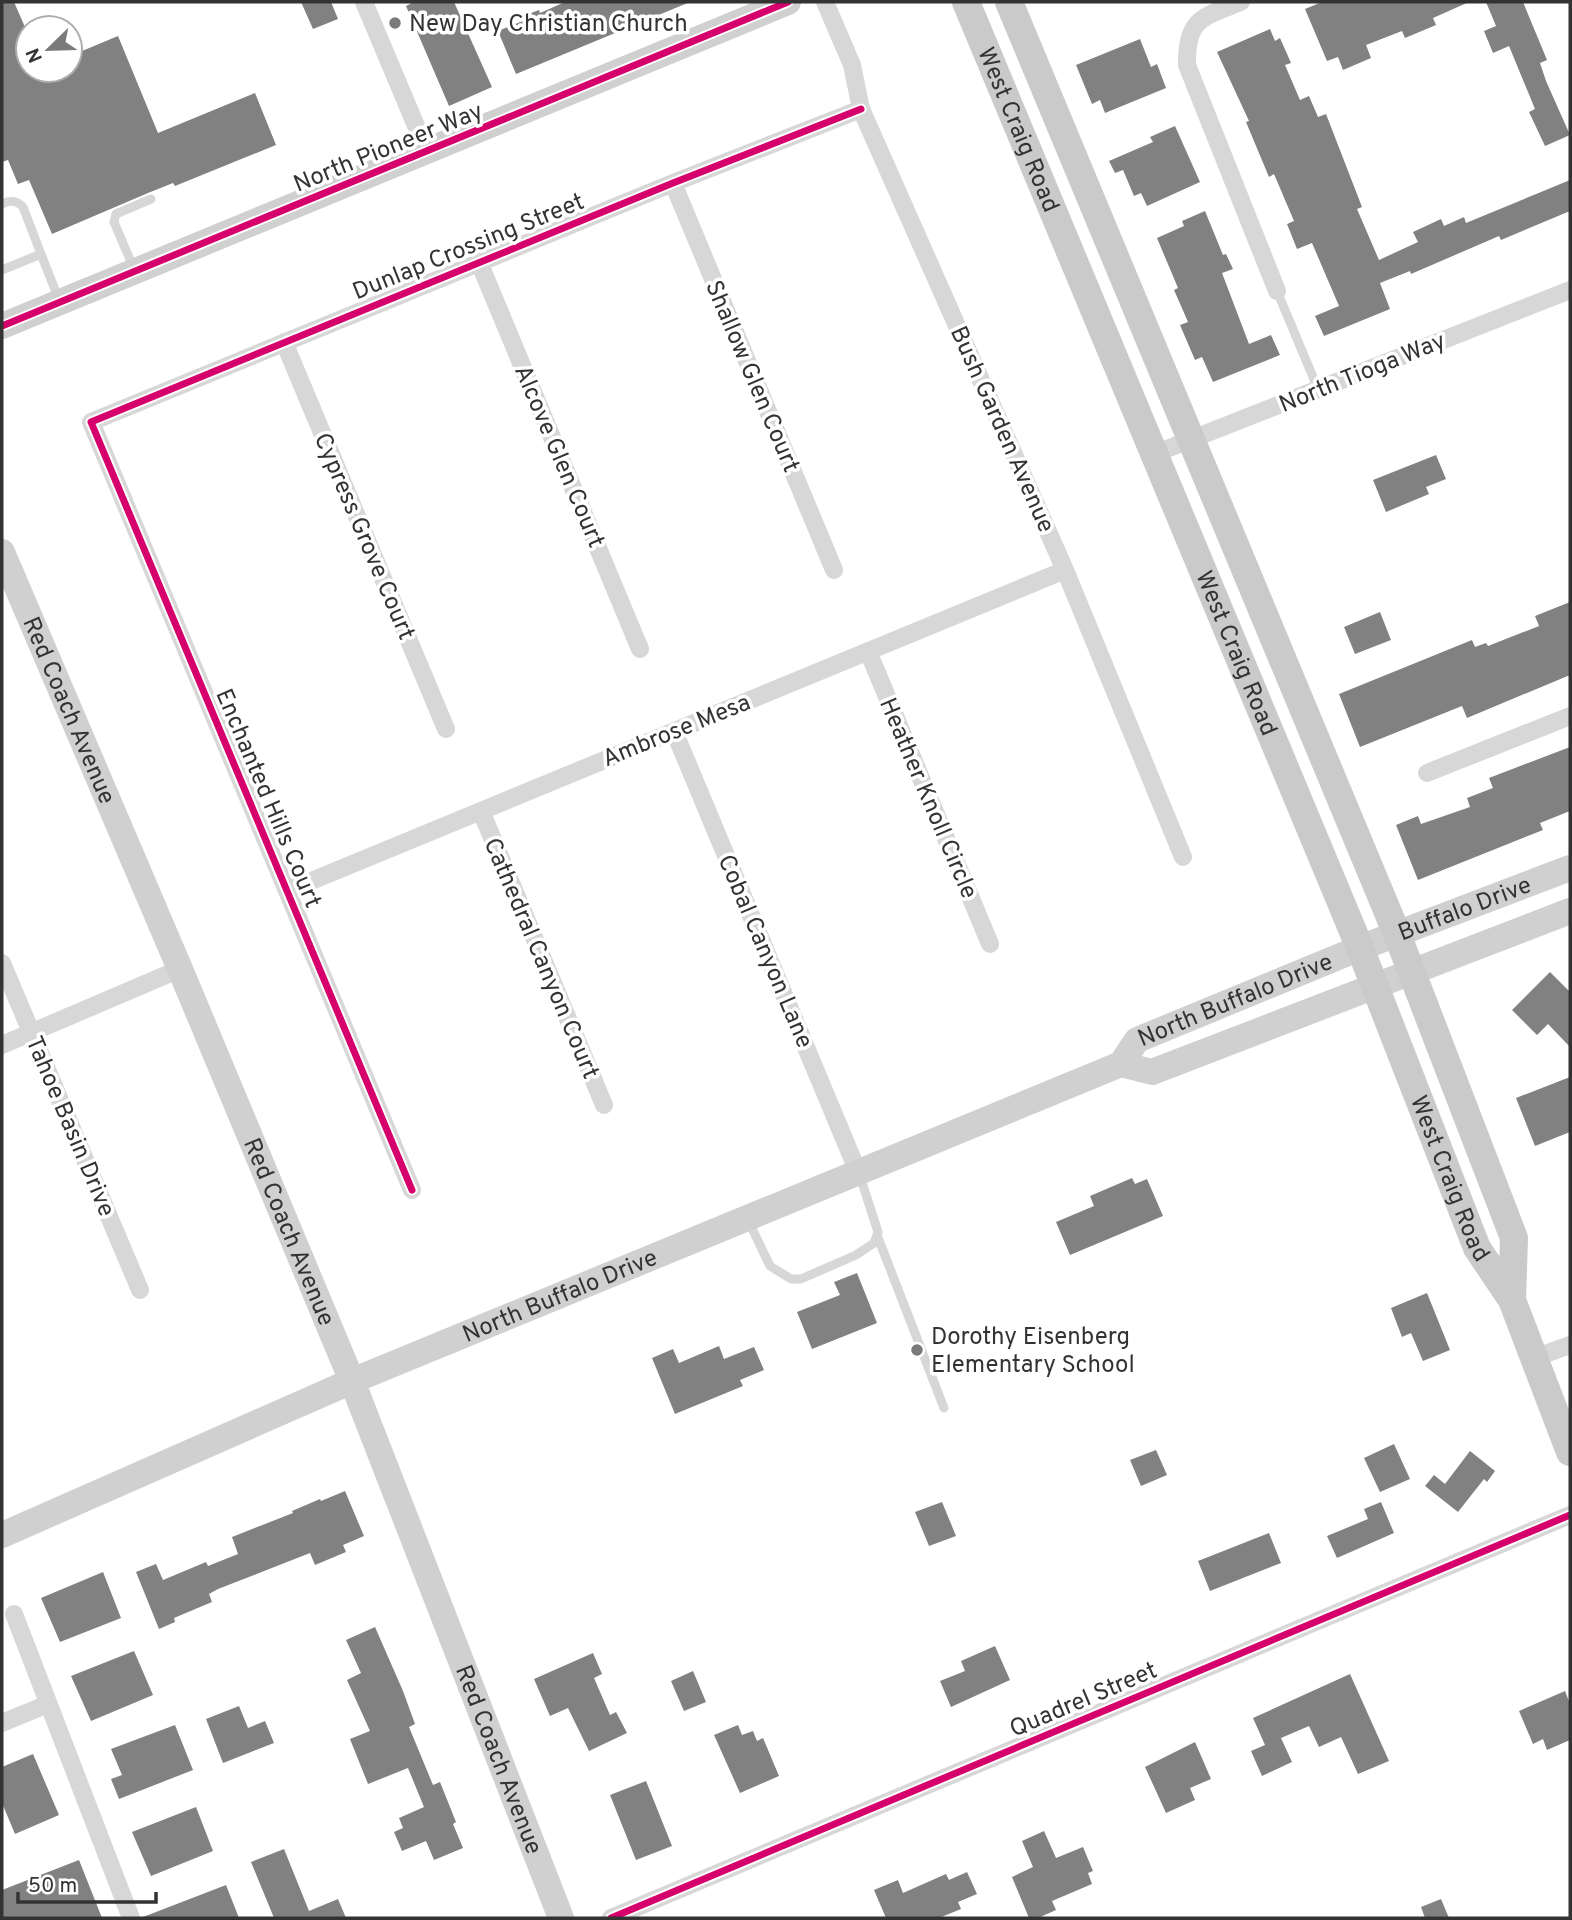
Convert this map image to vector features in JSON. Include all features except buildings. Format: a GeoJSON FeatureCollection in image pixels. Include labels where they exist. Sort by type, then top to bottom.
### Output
{"type":"FeatureCollection","features":[{"type":"Feature","properties":{"kind":"main road","name":"West Craig Road"},"geometry":{"type":"LineString","coordinates":[[966,2],[1360,948],[1477,1248],[1512,1300],[1570,1452]]}},
{"type":"Feature","properties":{"kind":"main road","name":"West Craig Road"},"geometry":{"type":"LineString","coordinates":[[1009,2],[1397,934],[1514,1238],[1512,1300]]}},
{"type":"Feature","properties":{"kind":"street"},"geometry":{"type":"LineString","coordinates":[[363,2],[427,152]]}},
{"type":"Feature","properties":{"kind":"street","name":"North Pioneer Way"},"geometry":{"type":"LineString","coordinates":[[2,326],[788,2]]}},
{"type":"Feature","properties":{"kind":"street","name":"Bush Garden Avenue"},"geometry":{"type":"LineString","coordinates":[[825,2],[852,65],[861,108],[1065,570],[1183,857]]}},
{"type":"Feature","properties":{"kind":"street"},"geometry":{"type":"LineString","coordinates":[[1241,2],[1203,17],[1191,30],[1186,43],[1187,65],[1277,291]]}},
{"type":"Feature","properties":{"kind":"street","name":"Dunlap Crossing Street"},"geometry":{"type":"LineString","coordinates":[[91,422],[861,108]]}},
{"type":"Feature","properties":{"kind":"street","name":"Shallow Glen Court"},"geometry":{"type":"LineString","coordinates":[[673,183],[834,570]]}},
{"type":"Feature","properties":{"kind":"street","name":"Alcove Glen Court"},"geometry":{"type":"LineString","coordinates":[[479,262],[640,649]]}},
{"type":"Feature","properties":{"kind":"street","name":"North Tioga Way"},"geometry":{"type":"LineString","coordinates":[[1154,454],[1570,290]]}},
{"type":"Feature","properties":{"kind":"street","name":"Cypress Grove Court"},"geometry":{"type":"LineString","coordinates":[[284,342],[446,729]]}},
{"type":"Feature","properties":{"kind":"street","name":"Enchanted Hills Court"},"geometry":{"type":"LineString","coordinates":[[91,422],[412,1190]]}},
{"type":"Feature","properties":{"kind":"street","name":"Red Coach Avenue"},"geometry":{"type":"LineString","coordinates":[[2,552],[180,968],[352,1381],[561,1918]]}},
{"type":"Feature","properties":{"kind":"street","name":"Ambrose Mesa"},"geometry":{"type":"LineString","coordinates":[[287,891],[1065,570]]}},
{"type":"Feature","properties":{"kind":"street","name":"Heather Knoll Circle"},"geometry":{"type":"LineString","coordinates":[[868,651],[990,944]]}},
{"type":"Feature","properties":{"kind":"street"},"geometry":{"type":"LineString","coordinates":[[1427,773],[1570,716]]}},
{"type":"Feature","properties":{"kind":"street","name":"Cobal Canyon Lane"},"geometry":{"type":"LineString","coordinates":[[674,731],[858,1172]]}},
{"type":"Feature","properties":{"kind":"street","name":"Cathedral Canyon Court"},"geometry":{"type":"LineString","coordinates":[[481,811],[604,1105]]}},
{"type":"Feature","properties":{"kind":"street","name":"Buffalo Drive"},"geometry":{"type":"LineString","coordinates":[[1360,948],[1570,868]]}},
{"type":"Feature","properties":{"kind":"street","name":"Buffalo Drive"},"geometry":{"type":"LineString","coordinates":[[1374,985],[1570,911]]}},
{"type":"Feature","properties":{"kind":"street","name":"North Buffalo Drive"},"geometry":{"type":"LineString","coordinates":[[2,1535],[352,1381],[1121,1064],[1137,1040],[1360,948]]}},
{"type":"Feature","properties":{"kind":"street","name":"Tahoe Basin Drive"},"geometry":{"type":"LineString","coordinates":[[2,963],[140,1290]]}},
{"type":"Feature","properties":{"kind":"street"},"geometry":{"type":"LineString","coordinates":[[2,1045],[180,968]]}},
{"type":"Feature","properties":{"kind":"street","name":"North Buffalo Drive"},"geometry":{"type":"LineString","coordinates":[[1121,1064],[1152,1072],[1374,985]]}},
{"type":"Feature","properties":{"kind":"street"},"geometry":{"type":"LineString","coordinates":[[1534,1358],[1570,1345]]}},
{"type":"Feature","properties":{"kind":"street","name":"Quadrel Street"},"geometry":{"type":"LineString","coordinates":[[611,1918],[1570,1515]]}},
{"type":"Feature","properties":{"kind":"street"},"geometry":{"type":"LineString","coordinates":[[13,1614],[131,1918]]}},
{"type":"Feature","properties":{"kind":"street"},"geometry":{"type":"LineString","coordinates":[[2,1723],[48,1704]]}},
{"type":"Feature","properties":{"kind":"lane"},"geometry":{"type":"LineString","coordinates":[[134,271],[114,222],[116,214],[151,199]]}},
{"type":"Feature","properties":{"kind":"lane"},"geometry":{"type":"LineString","coordinates":[[2,204],[10,200],[23,207],[60,301]]}},
{"type":"Feature","properties":{"kind":"lane"},"geometry":{"type":"LineString","coordinates":[[2,270],[41,254]]}},
{"type":"Feature","properties":{"kind":"lane"},"geometry":{"type":"LineString","coordinates":[[1277,291],[1318,389]]}},
{"type":"Feature","properties":{"kind":"lane"},"geometry":{"type":"LineString","coordinates":[[747,1218],[770,1266],[791,1279],[801,1279],[856,1255],[874,1243],[878,1232],[858,1172]]}},
{"type":"Feature","properties":{"kind":"lane"},"geometry":{"type":"LineString","coordinates":[[877,1235],[944,1408]]}},
{"type":"Feature","properties":{"kind":"cycle path"},"geometry":{"type":"LineString","coordinates":[[2,326],[788,2]]}},
{"type":"Feature","properties":{"kind":"cycle path"},"geometry":{"type":"LineString","coordinates":[[412,1190],[91,422],[673,183],[861,109]]}},
{"type":"Feature","properties":{"kind":"cycle path"},"geometry":{"type":"LineString","coordinates":[[611,1918],[1570,1515]]}},
{"type":"Feature","properties":{"kind":"place","name":"New Day Christian Church"},"geometry":{"type":"Point","coordinates":[395,23]}},
{"type":"Feature","properties":{"kind":"place","name":"Dorothy Eisenberg Elementary School"},"geometry":{"type":"Point","coordinates":[917,1350]}}]}
